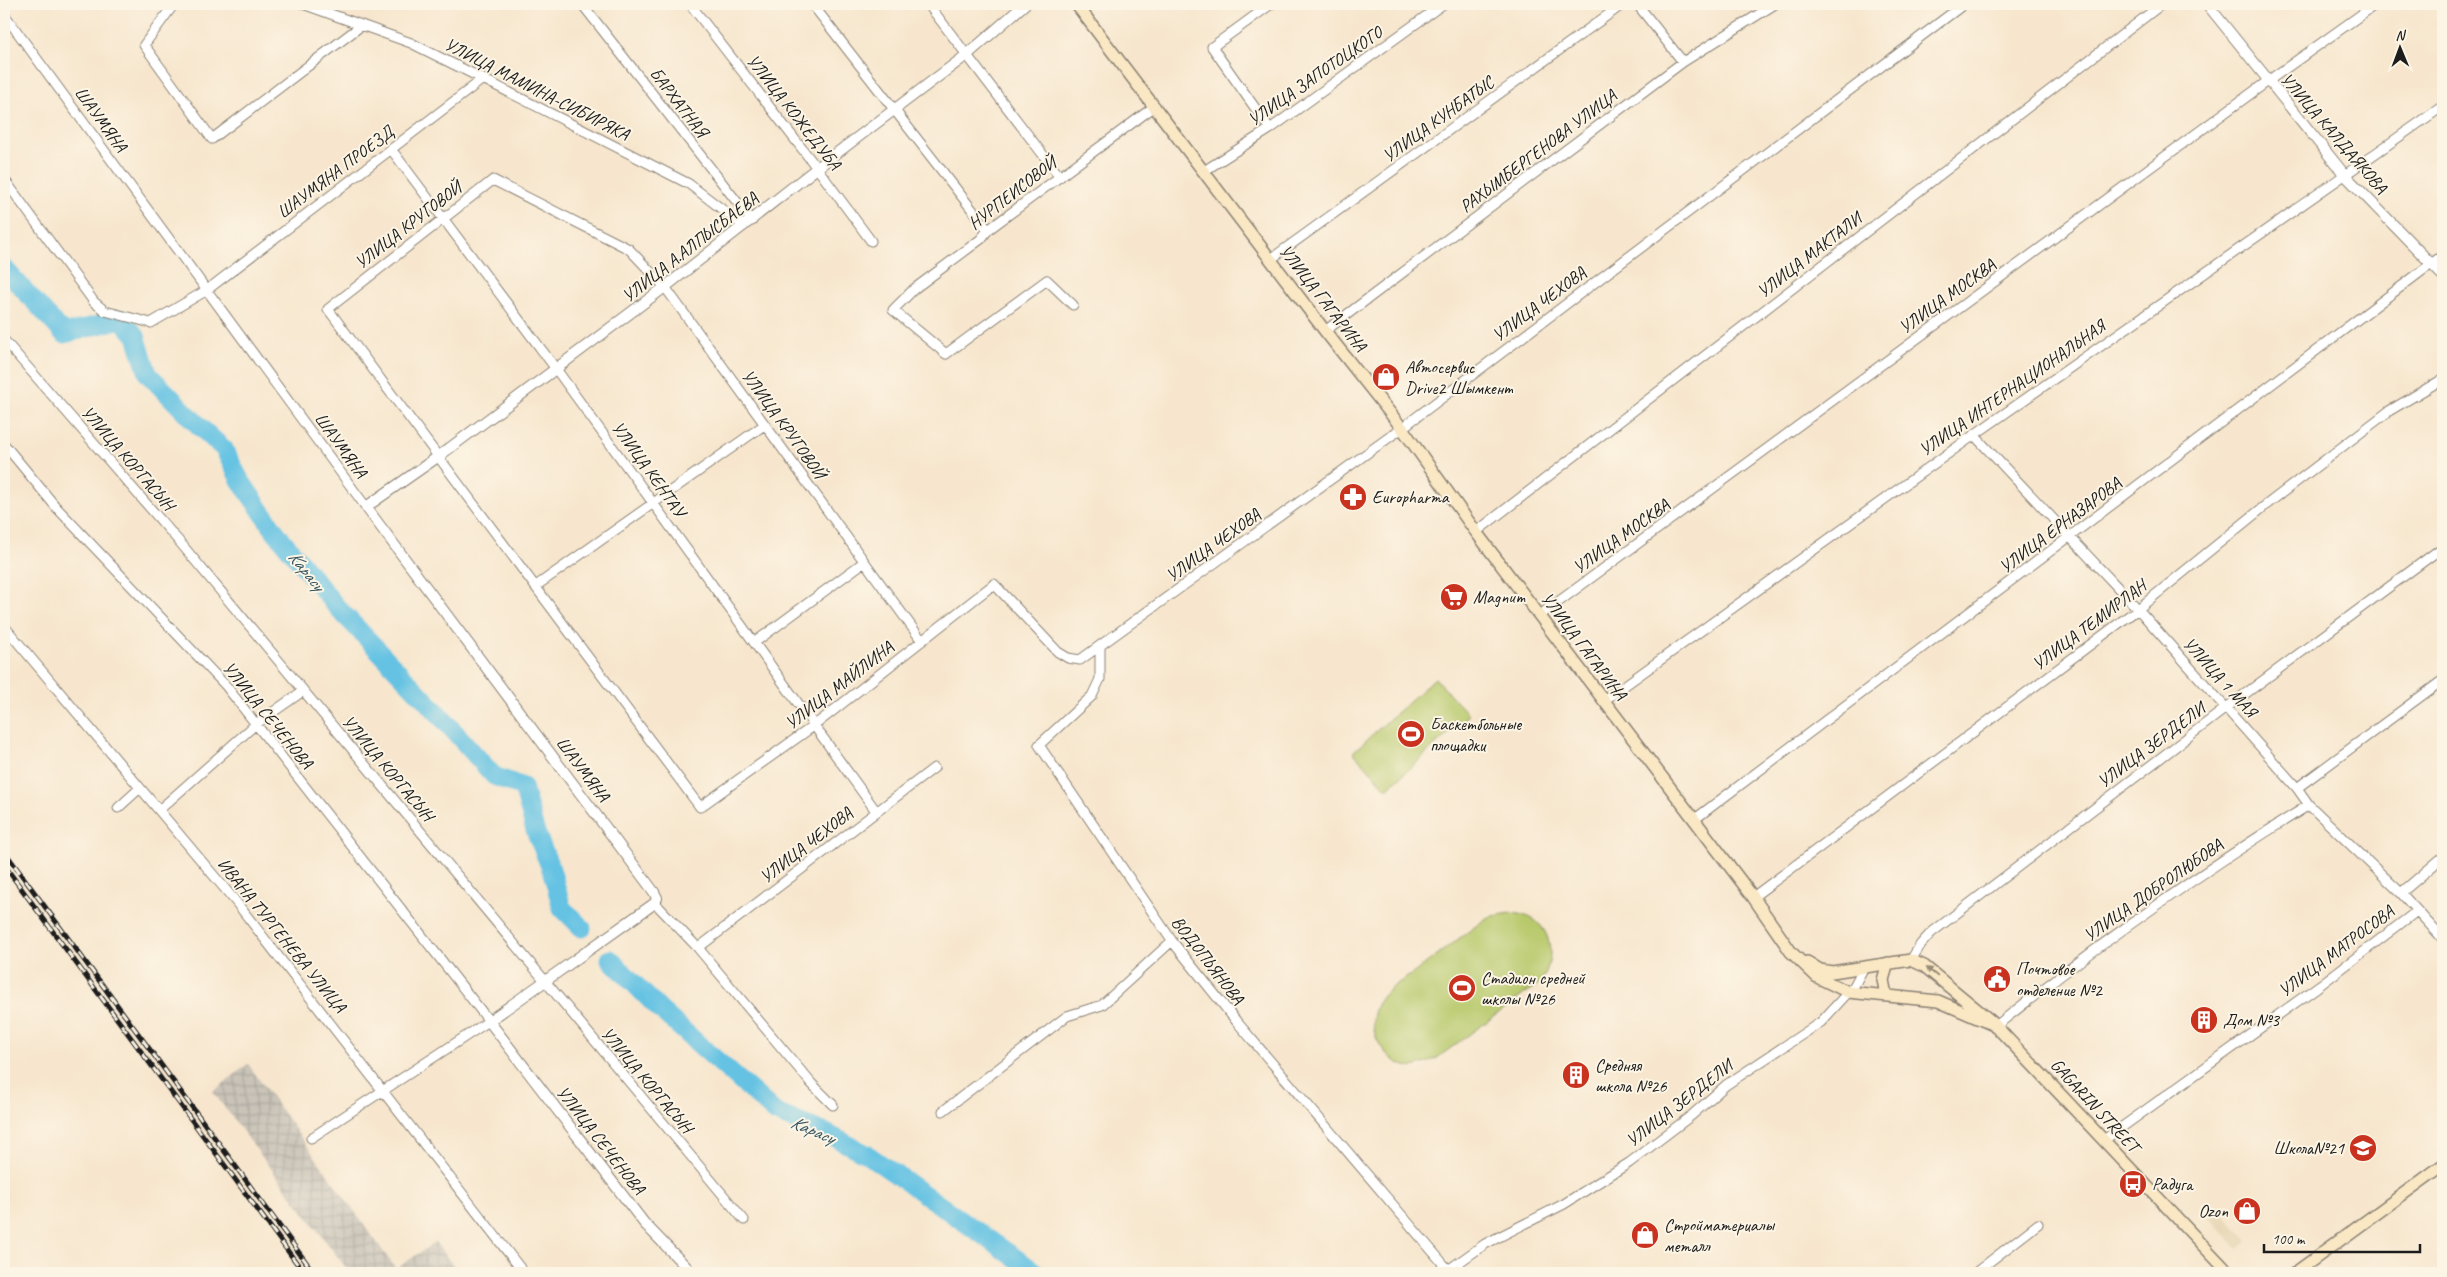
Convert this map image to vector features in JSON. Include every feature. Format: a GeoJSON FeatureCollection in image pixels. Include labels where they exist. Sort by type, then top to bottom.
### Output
{"type":"FeatureCollection","features":[{"type":"Feature","properties":{"kind":"main road","name":"УЛИЦА ГАГАРИНА"},"geometry":{"type":"LineString","coordinates":[[1076,4],[1325,331],[1402,428],[1476,532],[1603,701],[1695,819],[1791,952],[1817,977],[1848,992],[1938,1001],[1996,1026]]}},
{"type":"Feature","properties":{"kind":"main road","name":"УЛИЦА ГАГАРИНА"},"geometry":{"type":"LineString","coordinates":[[1791,952],[1820,970],[1832,972],[1911,960]]}},
{"type":"Feature","properties":{"kind":"main road"},"geometry":{"type":"LineString","coordinates":[[1911,960],[1924,966],[1996,1026]]}},
{"type":"Feature","properties":{"kind":"main road"},"geometry":{"type":"LineString","coordinates":[[1886,995],[1883,980],[1888,963]]}},
{"type":"Feature","properties":{"kind":"main road"},"geometry":{"type":"LineString","coordinates":[[1938,1001],[1946,995],[1946,984]]}},
{"type":"Feature","properties":{"kind":"main road","name":"GAGARIN STREET"},"geometry":{"type":"LineString","coordinates":[[1996,1026],[2230,1273]]}},
{"type":"Feature","properties":{"kind":"main road"},"geometry":{"type":"LineString","coordinates":[[2295,1273],[2443,1165]]}},
{"type":"Feature","properties":{"kind":"street"},"geometry":{"type":"LineString","coordinates":[[174,4],[144,45],[212,139],[362,25]]}},
{"type":"Feature","properties":{"kind":"street","name":"УЛИЦА МАМИНА-СИБИРЯКА"},"geometry":{"type":"LineString","coordinates":[[303,4],[411,43],[689,184],[748,224]]}},
{"type":"Feature","properties":{"kind":"street","name":"БАРХАТНАЯ"},"geometry":{"type":"LineString","coordinates":[[582,4],[748,224]]}},
{"type":"Feature","properties":{"kind":"street","name":"УЛИЦА КОЖЕДУБА"},"geometry":{"type":"LineString","coordinates":[[690,4],[871,241]]}},
{"type":"Feature","properties":{"kind":"street"},"geometry":{"type":"LineString","coordinates":[[812,4],[988,230]]}},
{"type":"Feature","properties":{"kind":"street"},"geometry":{"type":"LineString","coordinates":[[928,4],[1060,177]]}},
{"type":"Feature","properties":{"kind":"street","name":"УЛИЦА А.АЛПЫСБАЕВА"},"geometry":{"type":"LineString","coordinates":[[366,507],[439,456],[748,224],[817,168],[968,54],[1025,4]]}},
{"type":"Feature","properties":{"kind":"street"},"geometry":{"type":"LineString","coordinates":[[1270,129],[1212,47],[1271,4]]}},
{"type":"Feature","properties":{"kind":"street","name":"УЛИЦА ЗАПОТОЦКОГО"},"geometry":{"type":"LineString","coordinates":[[1204,171],[1270,129],[1443,4]]}},
{"type":"Feature","properties":{"kind":"street","name":"УЛИЦА КУНБАТЫС"},"geometry":{"type":"LineString","coordinates":[[1271,259],[1623,4]]}},
{"type":"Feature","properties":{"kind":"street"},"geometry":{"type":"LineString","coordinates":[[1637,4],[1683,62]]}},
{"type":"Feature","properties":{"kind":"street","name":"РАХЫМБЕРГЕНОВА УЛИЦА"},"geometry":{"type":"LineString","coordinates":[[1325,331],[1683,62],[1775,4]]}},
{"type":"Feature","properties":{"kind":"street","name":"УЛИЦА ЧЕХОВА"},"geometry":{"type":"LineString","coordinates":[[1080,660],[1402,428],[1964,4]]}},
{"type":"Feature","properties":{"kind":"street","name":"УЛИЦА МАКТАЛИ"},"geometry":{"type":"LineString","coordinates":[[1476,532],[2162,4]]}},
{"type":"Feature","properties":{"kind":"street","name":"УЛИЦА КАЛДАЯКОВА"},"geometry":{"type":"LineString","coordinates":[[2207,4],[2344,174],[2443,276]]}},
{"type":"Feature","properties":{"kind":"street","name":"УЛИЦА МОСКВА"},"geometry":{"type":"LineString","coordinates":[[1539,616],[2268,81],[2376,4]]}},
{"type":"Feature","properties":{"kind":"street","name":"ШАУМЯНА"},"geometry":{"type":"LineString","coordinates":[[4,14],[655,898],[811,1083],[833,1105]]}},
{"type":"Feature","properties":{"kind":"street","name":"ШАУМЯНА ПРОЕЗД"},"geometry":{"type":"LineString","coordinates":[[4,179],[94,302],[105,310],[151,323],[207,290],[483,79]]}},
{"type":"Feature","properties":{"kind":"street","name":"НУРПЕИСОВОЙ"},"geometry":{"type":"LineString","coordinates":[[1073,305],[1047,280],[946,354],[892,310],[914,289],[981,239],[988,230],[1155,106]]}},
{"type":"Feature","properties":{"kind":"street","name":"УЛИЦА ИНТЕРНАЦИОНАЛЬНАЯ"},"geometry":{"type":"LineString","coordinates":[[1603,701],[1974,435],[2443,106]]}},
{"type":"Feature","properties":{"kind":"street","name":"УЛИЦА КЕНТАУ"},"geometry":{"type":"LineString","coordinates":[[391,149],[556,369],[876,811]]}},
{"type":"Feature","properties":{"kind":"street","name":"УЛИЦА КРУГОВОЙ"},"geometry":{"type":"LineString","coordinates":[[700,807],[328,309],[493,180],[629,249],[665,287],[922,641]]}},
{"type":"Feature","properties":{"kind":"street","name":"УЛИЦА ЕРНАЗАРОВА"},"geometry":{"type":"LineString","coordinates":[[1695,819],[2443,255]]}},
{"type":"Feature","properties":{"kind":"street","name":"УЛИЦА КОРГАСЫН"},"geometry":{"type":"LineString","coordinates":[[4,340],[183,546],[744,1220]]}},
{"type":"Feature","properties":{"kind":"street","name":"УЛИЦА ТЕМИРЛАН"},"geometry":{"type":"LineString","coordinates":[[1753,897],[2138,610],[2266,505],[2381,417],[2443,379]]}},
{"type":"Feature","properties":{"kind":"street"},"geometry":{"type":"LineString","coordinates":[[536,586],[764,424]]}},
{"type":"Feature","properties":{"kind":"street","name":"УЛИЦА 1 МАЯ"},"geometry":{"type":"LineString","coordinates":[[1974,435],[2138,610],[2297,788],[2309,805],[2401,892],[2443,939]]}},
{"type":"Feature","properties":{"kind":"street","name":"УЛИЦА СЕЧЕНОВА"},"geometry":{"type":"LineString","coordinates":[[4,444],[56,507],[226,686],[489,1021],[644,1223],[692,1273]]}},
{"type":"Feature","properties":{"kind":"street","name":"УЛИЦА ЗЕРДЕЛИ"},"geometry":{"type":"LineString","coordinates":[[1911,960],[1931,933],[2226,708],[2443,547]]}},
{"type":"Feature","properties":{"kind":"street"},"geometry":{"type":"LineString","coordinates":[[755,642],[864,562]]}},
{"type":"Feature","properties":{"kind":"street","name":"УЛИЦА МАЙЛИНА"},"geometry":{"type":"LineString","coordinates":[[700,807],[815,725],[994,584],[1058,652],[1068,658],[1080,660]]}},
{"type":"Feature","properties":{"kind":"street","name":"ИВАНА ТУРГЕНЕВА УЛИЦА"},"geometry":{"type":"LineString","coordinates":[[4,626],[236,902],[385,1091],[524,1273]]}},
{"type":"Feature","properties":{"kind":"street","name":"ВОДОПЬЯНОВА"},"geometry":{"type":"LineString","coordinates":[[1100,647],[1100,679],[1092,696],[1039,745],[1172,941],[1236,1022],[1447,1272]]}},
{"type":"Feature","properties":{"kind":"street"},"geometry":{"type":"LineString","coordinates":[[2297,788],[2443,680]]}},
{"type":"Feature","properties":{"kind":"street"},"geometry":{"type":"LineString","coordinates":[[159,810],[256,724],[303,690]]}},
{"type":"Feature","properties":{"kind":"street","name":"УЛИЦА ЧЕХОВА"},"geometry":{"type":"LineString","coordinates":[[698,948],[934,768]]}},
{"type":"Feature","properties":{"kind":"street"},"geometry":{"type":"LineString","coordinates":[[118,808],[140,788]]}},
{"type":"Feature","properties":{"kind":"street","name":"УЛИЦА ДОБРОЛЮБОВА"},"geometry":{"type":"LineString","coordinates":[[1996,1026],[2047,985],[2226,856],[2309,805]]}},
{"type":"Feature","properties":{"kind":"street","name":"УЛИЦА МАТРОСОВА"},"geometry":{"type":"LineString","coordinates":[[2401,892],[2443,857]]}},
{"type":"Feature","properties":{"kind":"street"},"geometry":{"type":"LineString","coordinates":[[312,1138],[545,983],[655,898]]}},
{"type":"Feature","properties":{"kind":"street","name":"УЛИЦА МАТРОСОВА"},"geometry":{"type":"LineString","coordinates":[[2104,1140],[2320,985],[2417,910]]}},
{"type":"Feature","properties":{"kind":"street"},"geometry":{"type":"LineString","coordinates":[[943,1111],[1067,1016],[1102,1005],[1172,941]]}},
{"type":"Feature","properties":{"kind":"street","name":"УЛИЦА ЗЕРДЕЛИ"},"geometry":{"type":"LineString","coordinates":[[1447,1272],[1485,1244],[1564,1204],[1630,1163],[1692,1115],[1726,1085],[1821,1022],[1859,979],[1864,968]]}},
{"type":"Feature","properties":{"kind":"street"},"geometry":{"type":"LineString","coordinates":[[1975,1273],[2038,1224]]}},
{"type":"Feature","properties":{"kind":"shaded area"},"geometry":{"type":"Polygon","coordinates":[[[248,1064],[396,1269],[435,1242],[459,1273],[350,1273],[213,1092],[248,1064]]]}},
{"type":"Feature","properties":{"kind":"shaded area"},"geometry":{"type":"Polygon","coordinates":[[[2219,1210],[2248,1241],[2239,1249],[2210,1219],[2219,1210]]]}},
{"type":"Feature","properties":{"kind":"green space","name":"Баскетбольные площадки"},"geometry":{"type":"Polygon","coordinates":[[[1435,678],[1469,715],[1387,789],[1353,752],[1435,678]]]}},
{"type":"Feature","properties":{"kind":"green space","name":"Стадион средней школы №26"},"geometry":{"type":"Polygon","coordinates":[[[1509,913],[1523,915],[1534,920],[1542,927],[1547,936],[1550,947],[1550,959],[1541,982],[1437,1058],[1409,1067],[1392,1059],[1385,1052],[1376,1037],[1373,1020],[1378,1003],[1384,995],[1488,917],[1509,913]]]}},
{"type":"Feature","properties":{"kind":"waterway","name":"Карасу"},"geometry":{"type":"LineString","coordinates":[[4,268],[64,334],[121,319],[136,336],[148,374],[224,449],[240,480],[275,531],[335,605],[435,710],[494,776],[523,787],[535,830],[551,869],[562,908],[582,928]]}},
{"type":"Feature","properties":{"kind":"waterway","name":"Карасу"},"geometry":{"type":"LineString","coordinates":[[610,959],[659,1009],[776,1113],[826,1133],[868,1155],[1037,1273]]}},
{"type":"Feature","properties":{"kind":"railway"},"geometry":{"type":"LineString","coordinates":[[4,851],[314,1273]]}},
{"type":"Feature","properties":{"kind":"railway"},"geometry":{"type":"LineString","coordinates":[[4,865],[304,1273]]}},
{"type":"Feature","properties":{"kind":"place","name":"Автосервис Drive2 Шымкент"},"geometry":{"type":"Point","coordinates":[1386,377]}},
{"type":"Feature","properties":{"kind":"place","name":"Europharma"},"geometry":{"type":"Point","coordinates":[1353,497]}},
{"type":"Feature","properties":{"kind":"place","name":"Magnum"},"geometry":{"type":"Point","coordinates":[1454,597]}},
{"type":"Feature","properties":{"kind":"place","name":"Баскетбольные площадки"},"geometry":{"type":"Point","coordinates":[1411,734]}},
{"type":"Feature","properties":{"kind":"place","name":"Почтовое отделение №2"},"geometry":{"type":"Point","coordinates":[1997,979]}},
{"type":"Feature","properties":{"kind":"place","name":"Стадион средней школы №26"},"geometry":{"type":"Point","coordinates":[1462,988]}},
{"type":"Feature","properties":{"kind":"place","name":"Дом №3"},"geometry":{"type":"Point","coordinates":[2204,1020]}},
{"type":"Feature","properties":{"kind":"place","name":"Средняя школа №26"},"geometry":{"type":"Point","coordinates":[1576,1075]}},
{"type":"Feature","properties":{"kind":"place","name":"Школа№21"},"geometry":{"type":"Point","coordinates":[2363,1148]}},
{"type":"Feature","properties":{"kind":"place","name":"Радуга"},"geometry":{"type":"Point","coordinates":[2133,1184]}},
{"type":"Feature","properties":{"kind":"place","name":"Ozon"},"geometry":{"type":"Point","coordinates":[2247,1211]}},
{"type":"Feature","properties":{"kind":"place","name":"Стройматериалы металл"},"geometry":{"type":"Point","coordinates":[1645,1235]}}]}
